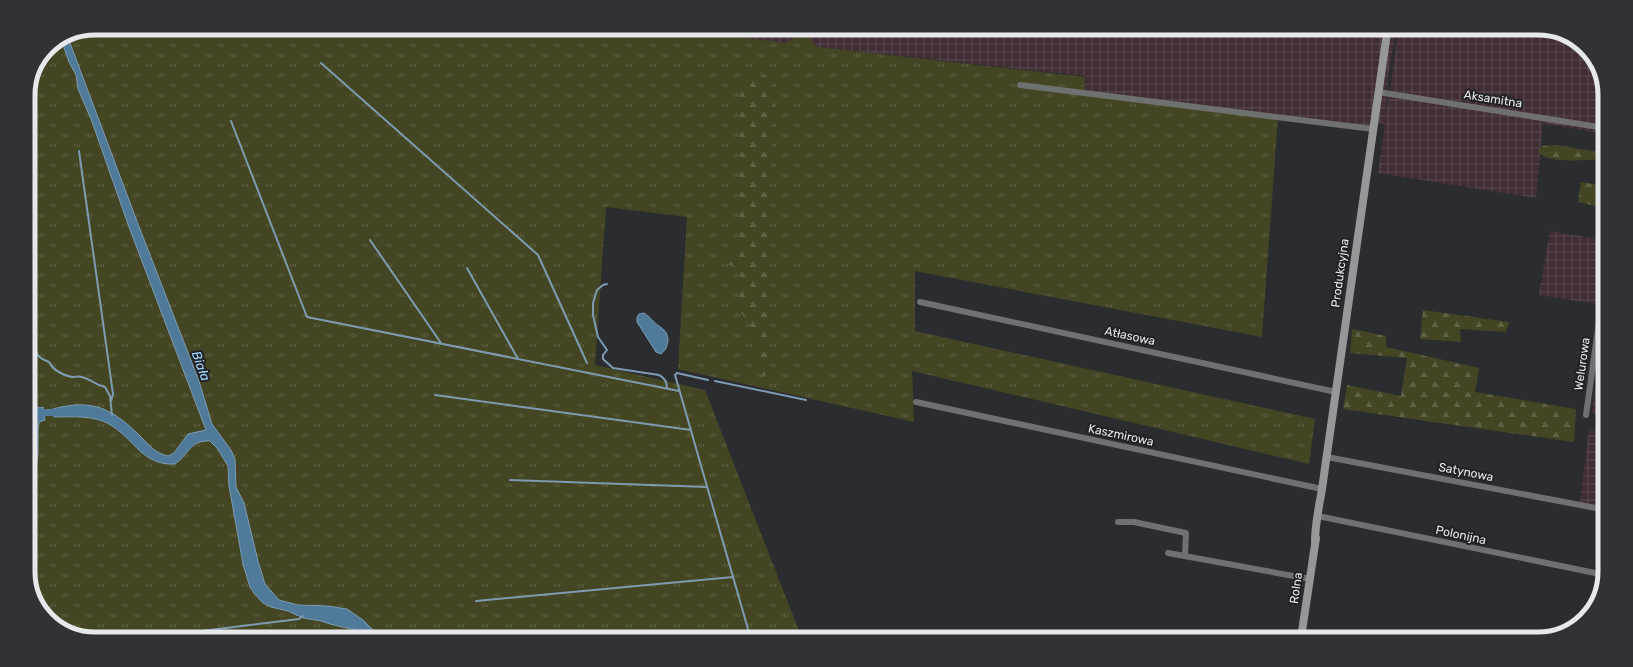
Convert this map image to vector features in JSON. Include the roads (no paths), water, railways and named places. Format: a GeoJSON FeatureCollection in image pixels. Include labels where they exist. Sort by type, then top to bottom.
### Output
{"type":"FeatureCollection","features":[{"type":"Feature","properties":{"kind":"street","name":"Produkcyjna"},"geometry":{"type":"LineString","coordinates":[[1318,516],[1387,35]]}},
{"type":"Feature","properties":{"kind":"street"},"geometry":{"type":"LineString","coordinates":[[1020,85],[1373,129]]}},
{"type":"Feature","properties":{"kind":"street","name":"Aksamitna"},"geometry":{"type":"LineString","coordinates":[[1378,92],[1598,127]]}},
{"type":"Feature","properties":{"kind":"street","name":"Atłasowa"},"geometry":{"type":"LineString","coordinates":[[920,302],[1336,392]]}},
{"type":"Feature","properties":{"kind":"street","name":"Welurowa"},"geometry":{"type":"LineString","coordinates":[[1586,415],[1598,329]]}},
{"type":"Feature","properties":{"kind":"street","name":"Kaszmirowa"},"geometry":{"type":"LineString","coordinates":[[916,402],[1322,489]]}},
{"type":"Feature","properties":{"kind":"street","name":"Satynowa"},"geometry":{"type":"LineString","coordinates":[[1326,457],[1598,508]]}},
{"type":"Feature","properties":{"kind":"street","name":"Rolna"},"geometry":{"type":"LineString","coordinates":[[1302,632],[1315,542],[1319,527],[1318,516]]}},
{"type":"Feature","properties":{"kind":"street","name":"Polonijna"},"geometry":{"type":"LineString","coordinates":[[1318,516],[1598,574]]}},
{"type":"Feature","properties":{"kind":"street"},"geometry":{"type":"LineString","coordinates":[[1118,522],[1134,522],[1186,533],[1185,556]]}},
{"type":"Feature","properties":{"kind":"street"},"geometry":{"type":"LineString","coordinates":[[1168,553],[1310,579]]}},
{"type":"Feature","properties":{"kind":"water"},"geometry":{"type":"Polygon","coordinates":[[[69,41],[199,381],[212,424],[231,450],[235,459],[236,487],[244,503],[265,584],[279,600],[298,605],[328,606],[347,609],[363,620],[375,632],[358,632],[321,621],[303,618],[288,611],[271,607],[263,603],[254,593],[250,587],[243,564],[229,486],[228,466],[217,448],[210,441],[203,441],[193,445],[175,464],[164,463],[154,461],[146,456],[118,430],[103,421],[82,417],[54,417],[53,409],[67,406],[80,405],[102,408],[121,419],[156,451],[168,456],[174,453],[188,434],[206,430],[129,227],[91,119],[78,89],[76,75],[69,62],[63,45],[69,41]]]}},
{"type":"Feature","properties":{"kind":"water"},"geometry":{"type":"Polygon","coordinates":[[[644,313],[666,333],[668,343],[661,354],[656,352],[637,322],[637,317],[639,314],[644,313]]]}},
{"type":"Feature","properties":{"kind":"water"},"geometry":{"type":"Polygon","coordinates":[[[35,404],[39,408],[43,407],[45,420],[39,422],[35,481],[35,404]]]}},
{"type":"Feature","properties":{"kind":"waterway"},"geometry":{"type":"LineString","coordinates":[[321,63],[538,255],[587,363]]}},
{"type":"Feature","properties":{"kind":"waterway"},"geometry":{"type":"LineString","coordinates":[[231,121],[307,317],[679,391]]}},
{"type":"Feature","properties":{"kind":"waterway"},"geometry":{"type":"LineString","coordinates":[[79,151],[113,394],[111,401]]}},
{"type":"Feature","properties":{"kind":"waterway"},"geometry":{"type":"LineString","coordinates":[[370,240],[441,343]]}},
{"type":"Feature","properties":{"kind":"waterway"},"geometry":{"type":"LineString","coordinates":[[467,268],[518,359]]}},
{"type":"Feature","properties":{"kind":"waterway"},"geometry":{"type":"LineString","coordinates":[[607,284],[603,285],[597,290],[593,303],[593,315],[598,337],[607,350],[603,355],[603,359],[613,368],[659,375],[665,380],[667,388]]}},
{"type":"Feature","properties":{"kind":"waterway"},"geometry":{"type":"LineString","coordinates":[[35,341],[36,352],[38,355],[42,359],[49,362],[56,370],[72,377],[85,378],[105,387],[110,396],[112,415]]}},
{"type":"Feature","properties":{"kind":"waterway"},"geometry":{"type":"LineString","coordinates":[[708,380],[677,373],[675,375],[749,632]]}},
{"type":"Feature","properties":{"kind":"waterway"},"geometry":{"type":"LineString","coordinates":[[715,381],[806,400]]}},
{"type":"Feature","properties":{"kind":"waterway"},"geometry":{"type":"LineString","coordinates":[[435,395],[691,430]]}},
{"type":"Feature","properties":{"kind":"waterway"},"geometry":{"type":"LineString","coordinates":[[35,413],[62,412]]}},
{"type":"Feature","properties":{"kind":"waterway"},"geometry":{"type":"LineString","coordinates":[[510,480],[707,487]]}},
{"type":"Feature","properties":{"kind":"waterway"},"geometry":{"type":"LineString","coordinates":[[476,601],[733,577]]}},
{"type":"Feature","properties":{"kind":"waterway"},"geometry":{"type":"LineString","coordinates":[[194,632],[299,619],[303,616]]}},
{"type":"Feature","properties":{"kind":"water label","name":"Biała"},"geometry":{"type":"Point","coordinates":[201,366]}}]}
